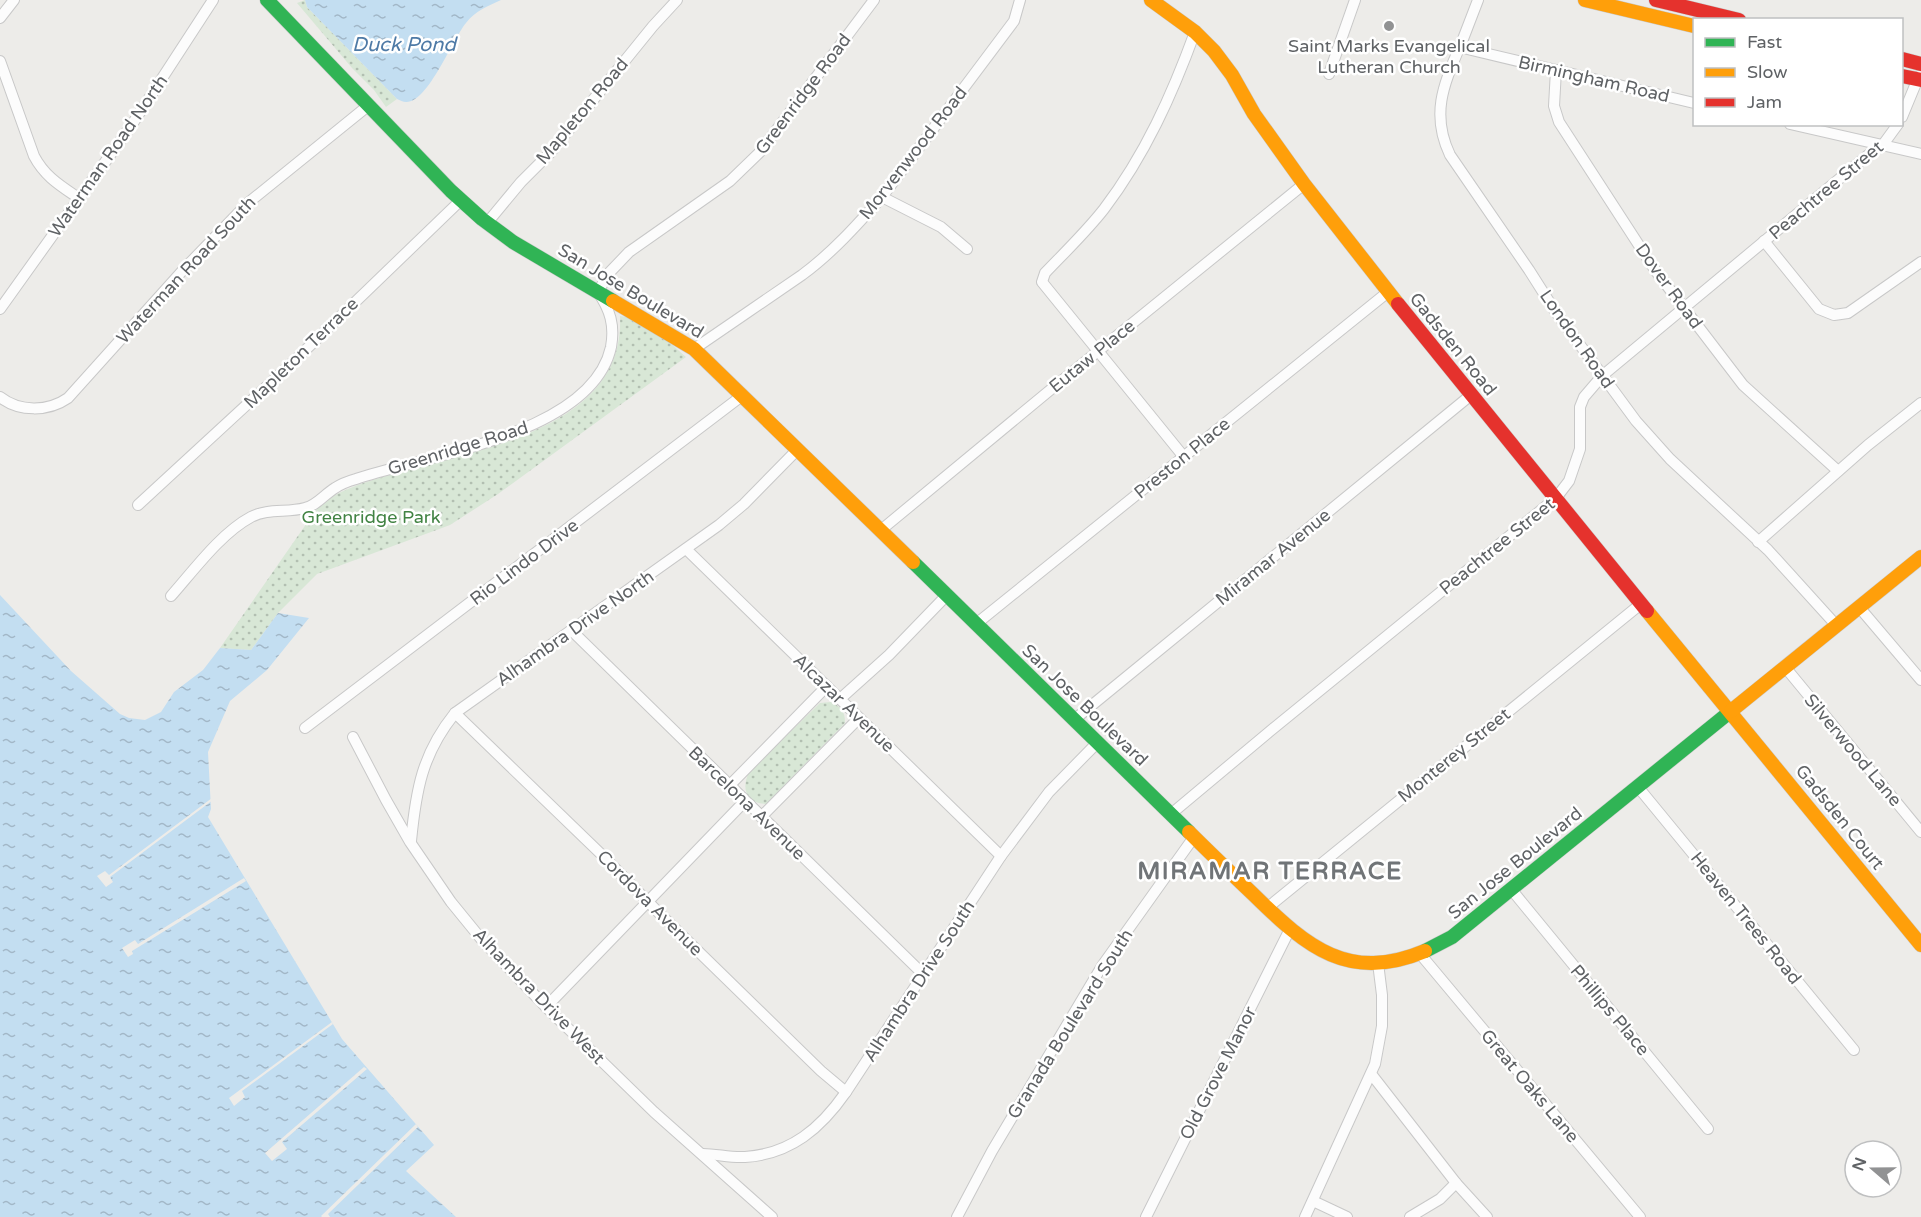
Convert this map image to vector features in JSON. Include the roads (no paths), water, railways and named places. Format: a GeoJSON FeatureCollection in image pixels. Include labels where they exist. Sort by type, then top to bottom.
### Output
{"type":"FeatureCollection","features":[{"type":"Feature","properties":{"kind":"street"},"geometry":{"type":"LineString","coordinates":[[0,18],[14,0]]}},
{"type":"Feature","properties":{"kind":"street","name":"Waterman Road North"},"geometry":{"type":"LineString","coordinates":[[0,309],[134,123],[213,0]]}},
{"type":"Feature","properties":{"kind":"street","name":"San Jose Boulevard"},"geometry":{"type":"LineString","coordinates":[[267,0],[461,200],[487,223],[513,242],[694,349],[1267,908],[1312,946],[1349,961],[1365,964],[1408,959],[1421,955],[1452,937],[1921,557]]}},
{"type":"Feature","properties":{"kind":"street","name":"Mapleton Road"},"geometry":{"type":"LineString","coordinates":[[487,223],[521,182],[550,153],[677,0]]}},
{"type":"Feature","properties":{"kind":"street","name":"Greenridge Road"},"geometry":{"type":"LineString","coordinates":[[171,596],[234,527],[254,516],[269,511],[307,508],[336,487],[354,479],[486,442],[538,423],[561,410],[591,386],[601,374],[609,356],[613,337],[613,324],[608,307],[598,292],[608,274],[629,252],[730,181],[760,152],[874,0]]}},
{"type":"Feature","properties":{"kind":"street","name":"Morvenwood Road"},"geometry":{"type":"LineString","coordinates":[[694,349],[802,274],[841,241],[882,197],[1014,21],[1020,0]]}},
{"type":"Feature","properties":{"kind":"street","name":"Gadsden Road"},"geometry":{"type":"LineString","coordinates":[[1151,0],[1195,32],[1214,51],[1232,75],[1254,114],[1304,184],[1388,292],[1731,711]]}},
{"type":"Feature","properties":{"kind":"street"},"geometry":{"type":"LineString","coordinates":[[1329,74],[1355,0]]}},
{"type":"Feature","properties":{"kind":"street","name":"London Road"},"geometry":{"type":"LineString","coordinates":[[1478,0],[1448,74],[1439,109],[1443,141],[1450,155],[1555,310],[1632,415],[1670,459],[1758,542],[1836,626]]}},
{"type":"Feature","properties":{"kind":"street"},"geometry":{"type":"LineString","coordinates":[[1585,0],[1611,3],[1693,25]]}},
{"type":"Feature","properties":{"kind":"street"},"geometry":{"type":"LineString","coordinates":[[1656,0],[1707,16],[1723,18]]}},
{"type":"Feature","properties":{"kind":"street"},"geometry":{"type":"LineString","coordinates":[[1184,457],[1042,282],[1045,273],[1098,217],[1133,166],[1161,118],[1195,32]]}},
{"type":"Feature","properties":{"kind":"street","name":"Birmingham Road"},"geometry":{"type":"LineString","coordinates":[[1459,47],[1693,103]]}},
{"type":"Feature","properties":{"kind":"street"},"geometry":{"type":"LineString","coordinates":[[1903,59],[1921,64]]}},
{"type":"Feature","properties":{"kind":"street"},"geometry":{"type":"LineString","coordinates":[[0,61],[40,169],[50,179],[80,199]]}},
{"type":"Feature","properties":{"kind":"street","name":"Dover Road"},"geometry":{"type":"LineString","coordinates":[[1556,70],[1554,106],[1559,122],[1655,270],[1743,385],[1838,471]]}},
{"type":"Feature","properties":{"kind":"street"},"geometry":{"type":"LineString","coordinates":[[1903,76],[1920,76],[1903,115]]}},
{"type":"Feature","properties":{"kind":"street","name":"Waterman Road South"},"geometry":{"type":"LineString","coordinates":[[0,397],[12,405],[33,409],[53,407],[68,398],[184,269],[254,197],[369,105]]}},
{"type":"Feature","properties":{"kind":"street"},"geometry":{"type":"LineString","coordinates":[[1798,126],[1921,154]]}},
{"type":"Feature","properties":{"kind":"street","name":"Peachtree Street"},"geometry":{"type":"LineString","coordinates":[[1171,814],[1556,498],[1569,481],[1580,449],[1580,407],[1584,397],[1602,376],[1874,150],[1882,146],[1897,126]]}},
{"type":"Feature","properties":{"kind":"street","name":"Eutaw Place"},"geometry":{"type":"LineString","coordinates":[[881,530],[1304,184]]}},
{"type":"Feature","properties":{"kind":"street"},"geometry":{"type":"LineString","coordinates":[[882,197],[941,227],[967,249]]}},
{"type":"Feature","properties":{"kind":"street","name":"Mapleton Terrace"},"geometry":{"type":"LineString","coordinates":[[138,505],[292,363],[461,200]]}},
{"type":"Feature","properties":{"kind":"street"},"geometry":{"type":"LineString","coordinates":[[1764,242],[1819,309],[1834,315],[1848,312],[1921,262]]}},
{"type":"Feature","properties":{"kind":"street","name":"Preston Place"},"geometry":{"type":"LineString","coordinates":[[976,624],[1388,292]]}},
{"type":"Feature","properties":{"kind":"street","name":"Rio Lindo Drive"},"geometry":{"type":"LineString","coordinates":[[305,728],[743,395]]}},
{"type":"Feature","properties":{"kind":"street","name":"Miramar Avenue"},"geometry":{"type":"LineString","coordinates":[[1075,719],[1471,395]]}},
{"type":"Feature","properties":{"kind":"street"},"geometry":{"type":"LineString","coordinates":[[1758,542],[1838,471],[1921,403]]}},
{"type":"Feature","properties":{"kind":"street","name":"Alhambra Drive North"},"geometry":{"type":"LineString","coordinates":[[410,842],[415,800],[422,771],[445,726],[455,713],[687,549],[744,504],[798,449]]}},
{"type":"Feature","properties":{"kind":"street","name":"Alcazar Avenue"},"geometry":{"type":"LineString","coordinates":[[687,549],[1001,856]]}},
{"type":"Feature","properties":{"kind":"street"},"geometry":{"type":"LineString","coordinates":[[840,699],[889,655],[947,596]]}},
{"type":"Feature","properties":{"kind":"street","name":"Monterey Street"},"geometry":{"type":"LineString","coordinates":[[1267,908],[1642,603]]}},
{"type":"Feature","properties":{"kind":"street"},"geometry":{"type":"LineString","coordinates":[[1859,606],[1921,680]]}},
{"type":"Feature","properties":{"kind":"street","name":"Barcelona Avenue"},"geometry":{"type":"LineString","coordinates":[[571,630],[924,975]]}},
{"type":"Feature","properties":{"kind":"street","name":"Silverwood Lane"},"geometry":{"type":"LineString","coordinates":[[1785,667],[1921,832]]}},
{"type":"Feature","properties":{"kind":"street"},"geometry":{"type":"LineString","coordinates":[[729,786],[827,686]]}},
{"type":"Feature","properties":{"kind":"street","name":"Gadsden Court"},"geometry":{"type":"LineString","coordinates":[[1731,711],[1921,945]]}},
{"type":"Feature","properties":{"kind":"street","name":"Cordova Avenue"},"geometry":{"type":"LineString","coordinates":[[455,713],[821,1071],[846,1092]]}},
{"type":"Feature","properties":{"kind":"street"},"geometry":{"type":"LineString","coordinates":[[761,817],[859,718]]}},
{"type":"Feature","properties":{"kind":"street","name":"Alhambra Drive West"},"geometry":{"type":"LineString","coordinates":[[353,737],[410,842],[451,902],[482,940],[654,1112],[772,1217]]}},
{"type":"Feature","properties":{"kind":"street","name":"Alhambra Drive South"},"geometry":{"type":"LineString","coordinates":[[703,1154],[745,1157],[765,1154],[800,1139],[823,1122],[846,1092],[1001,856],[1049,792],[1098,742]]}},
{"type":"Feature","properties":{"kind":"street","name":"Heaven Trees Road"},"geometry":{"type":"LineString","coordinates":[[1638,787],[1854,1050]]}},
{"type":"Feature","properties":{"kind":"street"},"geometry":{"type":"LineString","coordinates":[[546,1006],[745,801]]}},
{"type":"Feature","properties":{"kind":"street","name":"Granada Boulevard South"},"geometry":{"type":"LineString","coordinates":[[957,1217],[992,1151],[1102,966],[1194,837]]}},
{"type":"Feature","properties":{"kind":"street","name":"Phillips Place"},"geometry":{"type":"LineString","coordinates":[[1512,889],[1708,1129]]}},
{"type":"Feature","properties":{"kind":"street","name":"Old Grove Manor"},"geometry":{"type":"LineString","coordinates":[[1146,1217],[1290,929]]}},
{"type":"Feature","properties":{"kind":"street","name":"Great Oaks Lane"},"geometry":{"type":"LineString","coordinates":[[1421,955],[1640,1217]]}},
{"type":"Feature","properties":{"kind":"street"},"geometry":{"type":"LineString","coordinates":[[1305,1217],[1372,1075],[1382,1026],[1382,995],[1378,963]]}},
{"type":"Feature","properties":{"kind":"street"},"geometry":{"type":"LineString","coordinates":[[1372,1075],[1456,1183],[1487,1217]]}},
{"type":"Feature","properties":{"kind":"street"},"geometry":{"type":"LineString","coordinates":[[1410,1217],[1440,1199],[1456,1183]]}},
{"type":"Feature","properties":{"kind":"street"},"geometry":{"type":"LineString","coordinates":[[1313,1201],[1347,1217]]}},
{"type":"Feature","properties":{"kind":"water","name":"Duck Pond"},"geometry":{"type":"Polygon","coordinates":[[[305,0],[501,0],[473,15],[423,92],[414,100],[406,102],[397,99],[307,7],[305,0]]]}},
{"type":"Feature","properties":{"kind":"water"},"geometry":{"type":"Polygon","coordinates":[[[0,595],[71,671],[120,714],[145,720],[161,712],[174,692],[203,670],[220,648],[251,650],[278,613],[309,618],[267,670],[230,701],[208,752],[211,809],[208,817],[342,1039],[434,1145],[406,1171],[456,1217],[0,1217],[0,595]]]}},
{"type":"Feature","properties":{"kind":"place","name":"Saint Marks Evangelical Lutheran Church"},"geometry":{"type":"Point","coordinates":[1389,26]}},
{"type":"Feature","properties":{"kind":"district","name":"MIRAMAR TERRACE"},"geometry":{"type":"Point","coordinates":[1270,871]}},
{"type":"Feature","properties":{"kind":"park label","name":"Greenridge Park"},"geometry":{"type":"Point","coordinates":[371,517]}}]}
